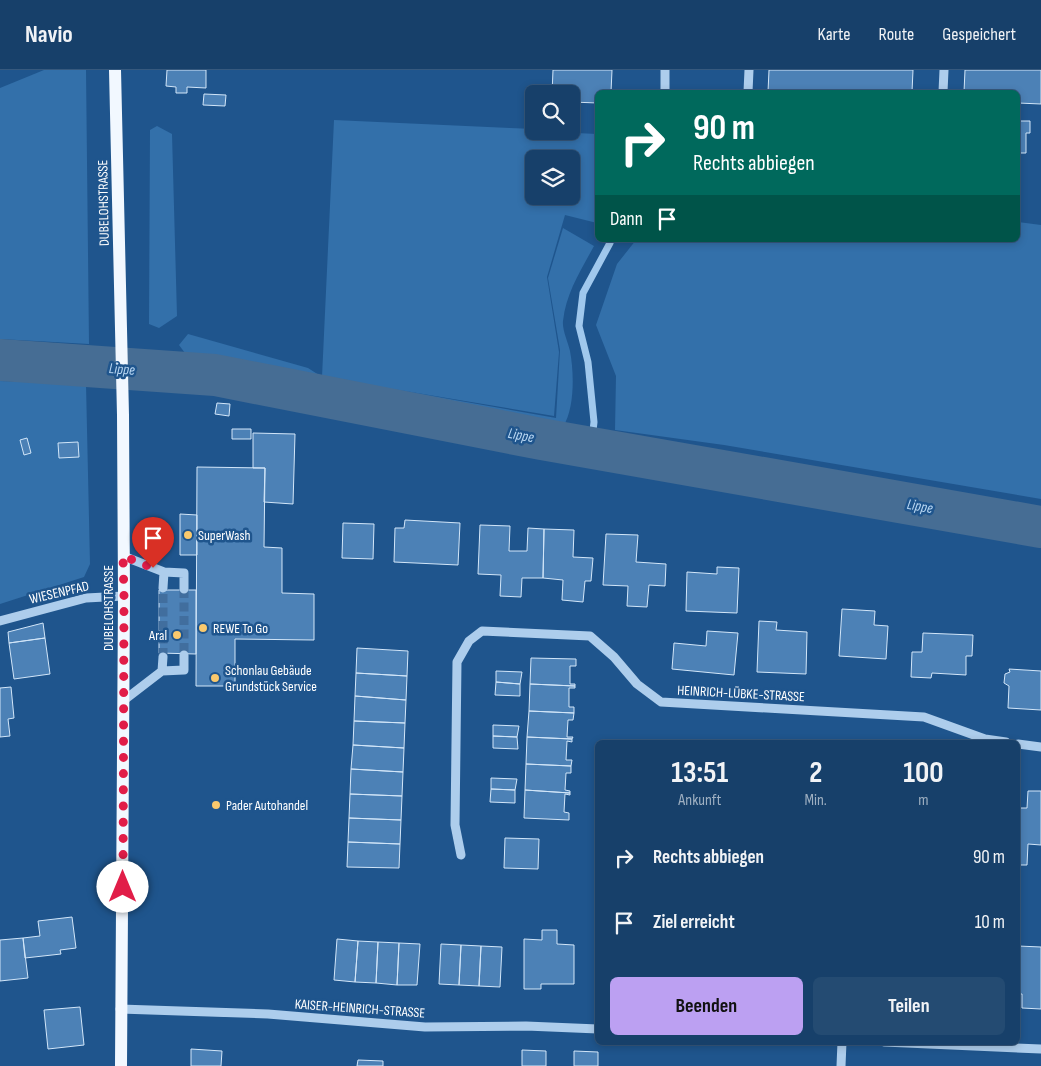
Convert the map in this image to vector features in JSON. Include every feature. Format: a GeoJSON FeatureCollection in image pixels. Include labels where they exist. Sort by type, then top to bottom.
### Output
{"type":"FeatureCollection","features":[{"type":"Feature","properties":{"kind":"main road","name":"DUBELOHSTRASSE"},"geometry":{"type":"LineString","coordinates":[[117,70],[124,596],[121,1066]]}},
{"type":"Feature","properties":{"kind":"street"},"geometry":{"type":"LineString","coordinates":[[665,70],[665,90]]}},
{"type":"Feature","properties":{"kind":"street"},"geometry":{"type":"LineString","coordinates":[[748,90],[749,70]]}},
{"type":"Feature","properties":{"kind":"street"},"geometry":{"type":"LineString","coordinates":[[943,90],[944,70]]}},
{"type":"Feature","properties":{"kind":"street"},"geometry":{"type":"LineString","coordinates":[[123,556],[164,572],[184,573],[184,589]]}},
{"type":"Feature","properties":{"kind":"street"},"geometry":{"type":"LineString","coordinates":[[163,588],[164,572]]}},
{"type":"Feature","properties":{"kind":"street","name":"WIESENPFAD"},"geometry":{"type":"LineString","coordinates":[[0,621],[86,598],[124,596]]}},
{"type":"Feature","properties":{"kind":"street","name":"HEINRICH-LÜBKE-STRASSE"},"geometry":{"type":"LineString","coordinates":[[460,855],[455,825],[457,662],[469,642],[482,631],[590,636],[614,657],[636,684],[661,702],[924,717],[982,740]]}},
{"type":"Feature","properties":{"kind":"street"},"geometry":{"type":"LineString","coordinates":[[123,701],[162,671],[184,670],[184,655]]}},
{"type":"Feature","properties":{"kind":"street"},"geometry":{"type":"LineString","coordinates":[[162,671],[163,657]]}},
{"type":"Feature","properties":{"kind":"street"},"geometry":{"type":"LineString","coordinates":[[1020,744],[1041,747]]}},
{"type":"Feature","properties":{"kind":"street","name":"KAISER-HEINRICH-STRASSE"},"geometry":{"type":"LineString","coordinates":[[120,1009],[268,1014],[425,1027],[526,1026],[595,1029]]}},
{"type":"Feature","properties":{"kind":"street"},"geometry":{"type":"LineString","coordinates":[[841,1066],[842,1045]]}},
{"type":"Feature","properties":{"kind":"street"},"geometry":{"type":"LineString","coordinates":[[978,1045],[1041,1049]]}},
{"type":"Feature","properties":{"kind":"shaded area"},"geometry":{"type":"Polygon","coordinates":[[[44,70],[86,70],[89,344],[0,339],[0,88],[44,70]]]}},
{"type":"Feature","properties":{"kind":"shaded area"},"geometry":{"type":"Polygon","coordinates":[[[334,120],[525,129],[525,140],[580,140],[580,133],[595,134],[595,222],[565,215],[547,277],[559,352],[554,416],[393,389],[556,418],[560,350],[548,278],[563,228],[594,246],[575,282],[565,311],[563,325],[570,351],[573,379],[570,410],[563,427],[188,357],[179,345],[188,334],[308,368],[322,377],[334,120]]]}},
{"type":"Feature","properties":{"kind":"shaded area"},"geometry":{"type":"Polygon","coordinates":[[[157,126],[172,134],[177,316],[159,328],[149,324],[150,130],[157,126]]]}},
{"type":"Feature","properties":{"kind":"shaded area"},"geometry":{"type":"Polygon","coordinates":[[[1020,222],[1041,225],[1041,499],[724,445],[615,430],[616,376],[596,325],[617,264],[634,242],[1020,242],[1020,222]]]}},
{"type":"Feature","properties":{"kind":"shaded area"},"geometry":{"type":"Polygon","coordinates":[[[0,381],[86,384],[90,564],[84,577],[0,604],[0,381]]]}},
{"type":"Feature","properties":{"kind":"building"},"geometry":{"type":"Polygon","coordinates":[[[167,70],[206,70],[206,88],[187,87],[187,93],[176,93],[176,87],[166,86],[167,70]]]}},
{"type":"Feature","properties":{"kind":"building"},"geometry":{"type":"Polygon","coordinates":[[[553,70],[612,70],[611,90],[595,90],[595,103],[580,102],[580,85],[552,85],[553,70]]]}},
{"type":"Feature","properties":{"kind":"building"},"geometry":{"type":"Polygon","coordinates":[[[769,70],[913,70],[912,90],[768,90],[769,70]]]}},
{"type":"Feature","properties":{"kind":"building"},"geometry":{"type":"Polygon","coordinates":[[[965,70],[1041,70],[1041,104],[1020,103],[1020,90],[964,90],[965,70]]]}},
{"type":"Feature","properties":{"kind":"building"},"geometry":{"type":"Polygon","coordinates":[[[204,94],[226,95],[225,106],[203,105],[204,94]]]}},
{"type":"Feature","properties":{"kind":"building"},"geometry":{"type":"Polygon","coordinates":[[[1020,121],[1030,121],[1030,133],[1026,133],[1026,153],[1020,153],[1020,121]]]}},
{"type":"Feature","properties":{"kind":"building"},"geometry":{"type":"Polygon","coordinates":[[[217,403],[230,404],[229,416],[215,414],[217,403]]]}},
{"type":"Feature","properties":{"kind":"building"},"geometry":{"type":"Polygon","coordinates":[[[232,429],[251,429],[251,439],[232,439],[232,429]]]}},
{"type":"Feature","properties":{"kind":"building"},"geometry":{"type":"Polygon","coordinates":[[[253,433],[295,434],[293,504],[264,502],[265,468],[253,468],[253,433]]]}},
{"type":"Feature","properties":{"kind":"building"},"geometry":{"type":"Polygon","coordinates":[[[27,438],[31,453],[24,455],[20,440],[27,438]]]}},
{"type":"Feature","properties":{"kind":"building"},"geometry":{"type":"Polygon","coordinates":[[[78,442],[79,457],[59,458],[58,443],[78,442]]]}},
{"type":"Feature","properties":{"kind":"building"},"geometry":{"type":"Polygon","coordinates":[[[197,467],[265,468],[264,547],[282,548],[282,593],[314,594],[314,640],[235,639],[235,686],[196,686],[197,467]]]}},
{"type":"Feature","properties":{"kind":"building","name":"SuperWash"},"geometry":{"type":"Polygon","coordinates":[[[180,514],[197,515],[197,555],[180,555],[180,514]]]}},
{"type":"Feature","properties":{"kind":"building"},"geometry":{"type":"Polygon","coordinates":[[[405,520],[460,523],[458,565],[394,562],[395,528],[404,528],[405,520]]]}},
{"type":"Feature","properties":{"kind":"building"},"geometry":{"type":"Polygon","coordinates":[[[343,523],[374,524],[373,559],[342,558],[343,523]]]}},
{"type":"Feature","properties":{"kind":"building"},"geometry":{"type":"Polygon","coordinates":[[[480,525],[510,526],[509,551],[527,551],[528,528],[544,529],[543,578],[522,578],[521,597],[500,596],[501,575],[478,574],[480,525]]]}},
{"type":"Feature","properties":{"kind":"building"},"geometry":{"type":"Polygon","coordinates":[[[544,529],[574,530],[573,557],[593,558],[591,581],[585,581],[583,602],[562,600],[563,580],[543,578],[544,529]]]}},
{"type":"Feature","properties":{"kind":"building"},"geometry":{"type":"Polygon","coordinates":[[[606,534],[638,535],[636,562],[666,564],[665,586],[649,585],[647,607],[627,606],[628,586],[603,585],[606,534]]]}},
{"type":"Feature","properties":{"kind":"building"},"geometry":{"type":"Polygon","coordinates":[[[717,567],[739,568],[737,613],[686,611],[687,572],[717,574],[717,567]]]}},
{"type":"Feature","properties":{"kind":"building"},"geometry":{"type":"Polygon","coordinates":[[[159,590],[196,590],[196,654],[159,653],[159,590]]]}},
{"type":"Feature","properties":{"kind":"building"},"geometry":{"type":"Polygon","coordinates":[[[842,609],[875,611],[874,625],[888,626],[886,659],[839,656],[842,609]]]}},
{"type":"Feature","properties":{"kind":"building"},"geometry":{"type":"Polygon","coordinates":[[[759,621],[777,622],[776,630],[807,632],[806,674],[757,672],[759,621]]]}},
{"type":"Feature","properties":{"kind":"building"},"geometry":{"type":"Polygon","coordinates":[[[43,623],[45,638],[9,643],[8,632],[43,623]]]}},
{"type":"Feature","properties":{"kind":"building"},"geometry":{"type":"Polygon","coordinates":[[[707,631],[738,633],[734,675],[672,669],[674,643],[706,646],[707,631]]]}},
{"type":"Feature","properties":{"kind":"building"},"geometry":{"type":"Polygon","coordinates":[[[923,633],[973,635],[972,656],[966,656],[966,675],[932,673],[931,678],[911,677],[912,652],[922,652],[923,633]]]}},
{"type":"Feature","properties":{"kind":"building"},"geometry":{"type":"Polygon","coordinates":[[[45,638],[50,674],[14,679],[9,643],[45,638]]]}},
{"type":"Feature","properties":{"kind":"building"},"geometry":{"type":"Polygon","coordinates":[[[357,648],[408,651],[407,676],[356,673],[357,648]]]}},
{"type":"Feature","properties":{"kind":"building"},"geometry":{"type":"Polygon","coordinates":[[[531,658],[576,659],[576,666],[570,666],[570,684],[575,684],[575,686],[530,684],[531,658]]]}},
{"type":"Feature","properties":{"kind":"building"},"geometry":{"type":"Polygon","coordinates":[[[1009,669],[1041,671],[1041,710],[1008,708],[1009,686],[1004,683],[1005,674],[1010,672],[1009,669]]]}},
{"type":"Feature","properties":{"kind":"building"},"geometry":{"type":"Polygon","coordinates":[[[496,671],[522,672],[520,684],[496,682],[496,671]]]}},
{"type":"Feature","properties":{"kind":"building"},"geometry":{"type":"Polygon","coordinates":[[[356,673],[407,676],[406,700],[355,696],[356,673]]]}},
{"type":"Feature","properties":{"kind":"building"},"geometry":{"type":"Polygon","coordinates":[[[496,682],[520,684],[520,696],[495,695],[496,682]]]}},
{"type":"Feature","properties":{"kind":"building"},"geometry":{"type":"Polygon","coordinates":[[[530,684],[575,686],[575,688],[569,688],[569,707],[574,707],[574,713],[529,711],[530,684]]]}},
{"type":"Feature","properties":{"kind":"building"},"geometry":{"type":"Polygon","coordinates":[[[11,687],[14,718],[8,719],[10,736],[0,737],[0,688],[11,687]]]}},
{"type":"Feature","properties":{"kind":"building"},"geometry":{"type":"Polygon","coordinates":[[[355,696],[406,700],[405,723],[354,721],[355,696]]]}},
{"type":"Feature","properties":{"kind":"building"},"geometry":{"type":"Polygon","coordinates":[[[529,711],[574,713],[573,720],[568,720],[567,737],[573,737],[572,739],[527,737],[529,711]]]}},
{"type":"Feature","properties":{"kind":"building"},"geometry":{"type":"Polygon","coordinates":[[[354,721],[405,723],[404,748],[353,745],[354,721]]]}},
{"type":"Feature","properties":{"kind":"building"},"geometry":{"type":"Polygon","coordinates":[[[493,725],[519,726],[517,737],[493,736],[493,725]]]}},
{"type":"Feature","properties":{"kind":"building"},"geometry":{"type":"Polygon","coordinates":[[[493,736],[517,737],[518,749],[493,748],[493,736]]]}},
{"type":"Feature","properties":{"kind":"building"},"geometry":{"type":"Polygon","coordinates":[[[527,737],[572,739],[572,742],[567,741],[566,760],[572,760],[571,766],[526,764],[527,737]]]}},
{"type":"Feature","properties":{"kind":"building"},"geometry":{"type":"Polygon","coordinates":[[[353,745],[404,748],[403,772],[351,769],[353,745]]]}},
{"type":"Feature","properties":{"kind":"building"},"geometry":{"type":"Polygon","coordinates":[[[526,764],[571,766],[571,773],[566,773],[565,790],[570,791],[570,793],[525,790],[526,764]]]}},
{"type":"Feature","properties":{"kind":"building"},"geometry":{"type":"Polygon","coordinates":[[[351,769],[403,772],[402,796],[350,794],[351,769]]]}},
{"type":"Feature","properties":{"kind":"building"},"geometry":{"type":"Polygon","coordinates":[[[491,778],[517,779],[515,790],[491,789],[491,778]]]}},
{"type":"Feature","properties":{"kind":"building"},"geometry":{"type":"Polygon","coordinates":[[[491,789],[515,790],[515,803],[490,802],[491,789]]]}},
{"type":"Feature","properties":{"kind":"building"},"geometry":{"type":"Polygon","coordinates":[[[525,790],[570,793],[570,795],[565,794],[564,812],[569,813],[569,820],[524,818],[525,790]]]}},
{"type":"Feature","properties":{"kind":"building"},"geometry":{"type":"Polygon","coordinates":[[[1028,791],[1041,791],[1041,845],[1028,844],[1027,865],[1020,865],[1020,808],[1027,808],[1028,791]]]}},
{"type":"Feature","properties":{"kind":"building"},"geometry":{"type":"Polygon","coordinates":[[[350,794],[402,796],[401,820],[349,818],[350,794]]]}},
{"type":"Feature","properties":{"kind":"building"},"geometry":{"type":"Polygon","coordinates":[[[349,818],[401,820],[400,844],[348,842],[349,818]]]}},
{"type":"Feature","properties":{"kind":"building"},"geometry":{"type":"Polygon","coordinates":[[[505,838],[539,839],[538,869],[504,868],[505,838]]]}},
{"type":"Feature","properties":{"kind":"building"},"geometry":{"type":"Polygon","coordinates":[[[348,842],[400,844],[399,868],[347,867],[348,842]]]}},
{"type":"Feature","properties":{"kind":"building"},"geometry":{"type":"Polygon","coordinates":[[[72,917],[76,948],[60,950],[61,954],[25,958],[23,938],[40,936],[38,921],[72,917]]]}},
{"type":"Feature","properties":{"kind":"building"},"geometry":{"type":"Polygon","coordinates":[[[542,930],[557,930],[557,944],[574,945],[574,984],[541,984],[541,989],[524,989],[524,939],[542,940],[542,930]]]}},
{"type":"Feature","properties":{"kind":"building"},"geometry":{"type":"Polygon","coordinates":[[[23,938],[28,978],[0,981],[0,940],[23,938]]]}},
{"type":"Feature","properties":{"kind":"building"},"geometry":{"type":"Polygon","coordinates":[[[337,939],[358,941],[355,982],[334,980],[337,939]]]}},
{"type":"Feature","properties":{"kind":"building"},"geometry":{"type":"Polygon","coordinates":[[[358,941],[378,942],[376,983],[355,982],[358,941]]]}},
{"type":"Feature","properties":{"kind":"building"},"geometry":{"type":"Polygon","coordinates":[[[378,942],[399,943],[397,985],[376,983],[378,942]]]}},
{"type":"Feature","properties":{"kind":"building"},"geometry":{"type":"Polygon","coordinates":[[[399,943],[420,944],[417,985],[397,985],[399,943]]]}},
{"type":"Feature","properties":{"kind":"building"},"geometry":{"type":"Polygon","coordinates":[[[441,944],[461,945],[459,985],[439,984],[441,944]]]}},
{"type":"Feature","properties":{"kind":"building"},"geometry":{"type":"Polygon","coordinates":[[[461,945],[481,946],[479,986],[459,985],[461,945]]]}},
{"type":"Feature","properties":{"kind":"building"},"geometry":{"type":"Polygon","coordinates":[[[481,946],[502,947],[500,987],[479,986],[481,946]]]}},
{"type":"Feature","properties":{"kind":"building"},"geometry":{"type":"Polygon","coordinates":[[[1020,946],[1041,947],[1041,1009],[1022,1008],[1022,994],[1020,994],[1020,946]]]}},
{"type":"Feature","properties":{"kind":"building"},"geometry":{"type":"Polygon","coordinates":[[[80,1007],[84,1045],[48,1049],[44,1010],[80,1007]]]}},
{"type":"Feature","properties":{"kind":"building"},"geometry":{"type":"Polygon","coordinates":[[[191,1049],[222,1051],[221,1066],[191,1066],[191,1049]]]}},
{"type":"Feature","properties":{"kind":"building"},"geometry":{"type":"Polygon","coordinates":[[[522,1050],[546,1051],[546,1066],[522,1066],[522,1050]]]}},
{"type":"Feature","properties":{"kind":"building"},"geometry":{"type":"Polygon","coordinates":[[[574,1051],[598,1052],[598,1066],[574,1066],[574,1051]]]}},
{"type":"Feature","properties":{"kind":"building"},"geometry":{"type":"Polygon","coordinates":[[[358,1060],[383,1061],[383,1066],[357,1066],[358,1060]]]}},
{"type":"Feature","properties":{"kind":"waterway"},"geometry":{"type":"LineString","coordinates":[[591,448],[594,422],[588,362],[579,326],[583,293],[610,243]]}},
{"type":"Feature","properties":{"kind":"waterway","name":"Lippe"},"geometry":{"type":"LineString","coordinates":[[0,360],[215,375],[541,439],[1041,527]]}},
{"type":"Feature","properties":{"kind":"tunnel"},"geometry":{"type":"LineString","coordinates":[[163,588],[163,657]]}},
{"type":"Feature","properties":{"kind":"tunnel"},"geometry":{"type":"LineString","coordinates":[[184,589],[184,655]]}},
{"type":"Feature","properties":{"kind":"place","name":"SuperWash"},"geometry":{"type":"Point","coordinates":[188,535]}},
{"type":"Feature","properties":{"kind":"place","name":"REWE To Go"},"geometry":{"type":"Point","coordinates":[203,628]}},
{"type":"Feature","properties":{"kind":"place","name":"Aral"},"geometry":{"type":"Point","coordinates":[177,635]}},
{"type":"Feature","properties":{"kind":"place","name":"Schonlau Gebäude Grundstück Service"},"geometry":{"type":"Point","coordinates":[215,678]}},
{"type":"Feature","properties":{"kind":"place","name":"Pader Autohandel"},"geometry":{"type":"Point","coordinates":[216,805]}},
{"type":"Feature","properties":{"kind":"route"},"geometry":{"type":"LineString","coordinates":[[123,887],[123,556],[153,568]]}}]}
